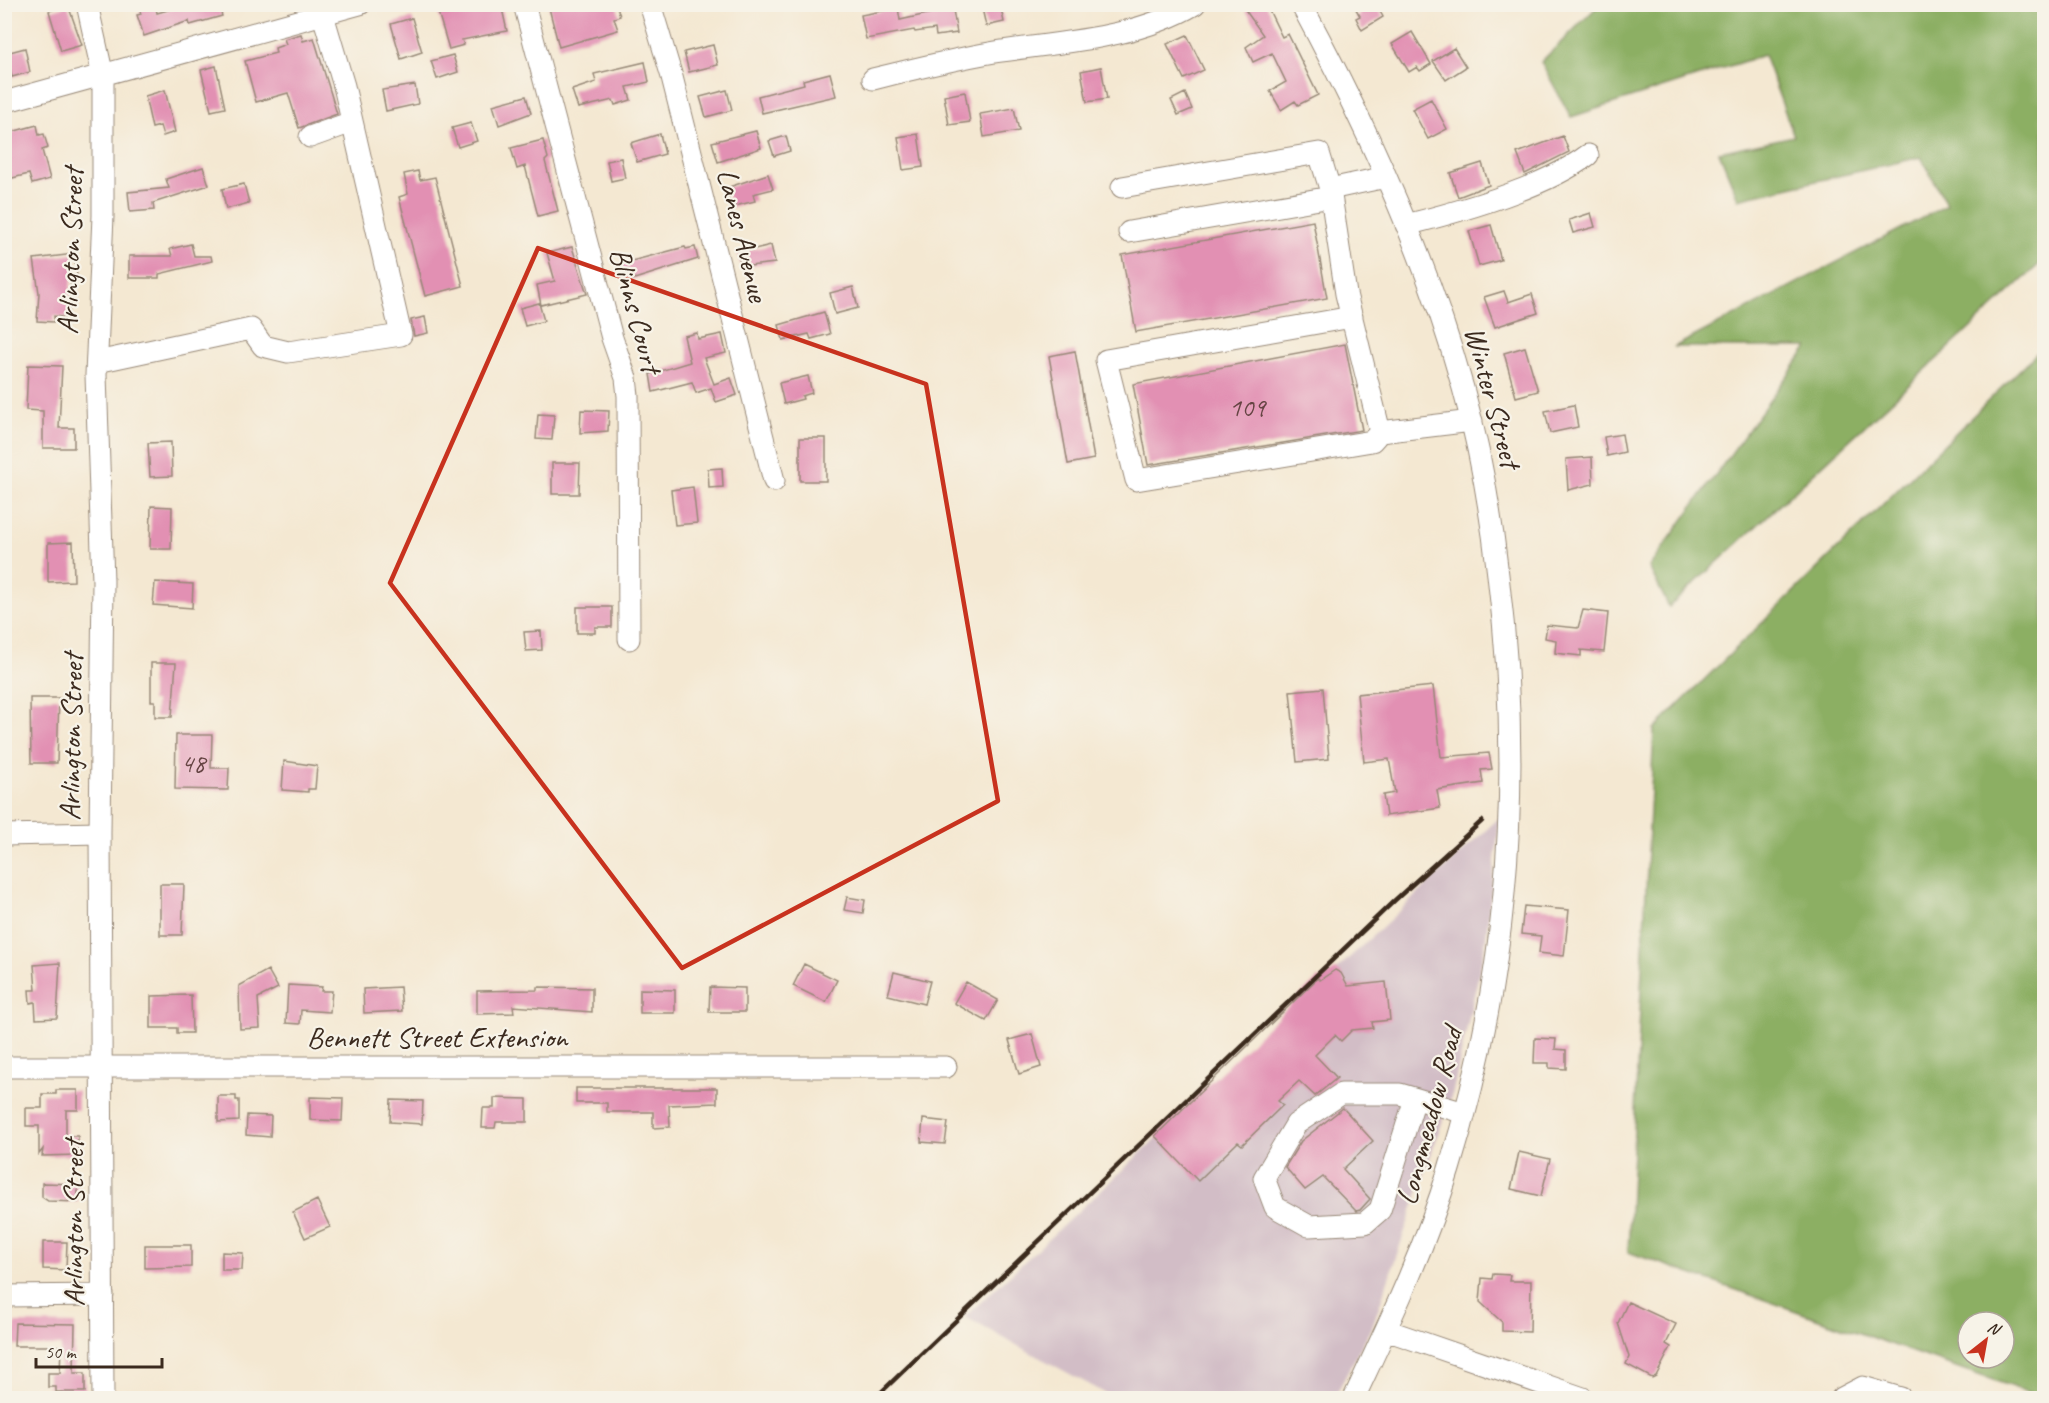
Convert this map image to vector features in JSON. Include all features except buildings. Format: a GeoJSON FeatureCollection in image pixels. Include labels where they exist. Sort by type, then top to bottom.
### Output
{"type":"FeatureCollection","features":[{"type":"Feature","properties":{"kind":"street","name":"Arlington Street"},"geometry":{"type":"LineString","coordinates":[[87,4],[103,76],[103,216],[97,362],[103,581],[100,833],[103,1398]]}},
{"type":"Feature","properties":{"kind":"street"},"geometry":{"type":"LineString","coordinates":[[4,102],[360,4]]}},
{"type":"Feature","properties":{"kind":"street","name":"Blinns Court"},"geometry":{"type":"LineString","coordinates":[[524,4],[612,338],[626,378],[629,433],[629,639]]}},
{"type":"Feature","properties":{"kind":"street","name":"Lanes Avenue"},"geometry":{"type":"LineString","coordinates":[[650,4],[675,89],[774,482]]}},
{"type":"Feature","properties":{"kind":"street"},"geometry":{"type":"LineString","coordinates":[[873,79],[963,57],[1142,27],[1171,17],[1195,4]]}},
{"type":"Feature","properties":{"kind":"street","name":"Winter Street"},"geometry":{"type":"LineString","coordinates":[[1301,4],[1328,53],[1406,225],[1450,344],[1472,421],[1491,521],[1507,658],[1511,748],[1509,834]]}},
{"type":"Feature","properties":{"kind":"street"},"geometry":{"type":"LineString","coordinates":[[97,362],[251,328],[263,346],[288,352],[401,335],[352,122],[323,15]]}},
{"type":"Feature","properties":{"kind":"street"},"geometry":{"type":"LineString","coordinates":[[310,137],[352,122]]}},
{"type":"Feature","properties":{"kind":"street"},"geometry":{"type":"LineString","coordinates":[[1122,187],[1319,153],[1331,193],[1352,317],[1380,432]]}},
{"type":"Feature","properties":{"kind":"street"},"geometry":{"type":"LineString","coordinates":[[1406,225],[1449,214],[1523,187],[1576,164],[1588,155]]}},
{"type":"Feature","properties":{"kind":"street"},"geometry":{"type":"LineString","coordinates":[[1129,232],[1331,193],[1386,177]]}},
{"type":"Feature","properties":{"kind":"street"},"geometry":{"type":"LineString","coordinates":[[1352,317],[1106,360],[1136,480],[1372,441],[1380,432],[1472,421]]}},
{"type":"Feature","properties":{"kind":"street"},"geometry":{"type":"LineString","coordinates":[[4,835],[100,833]]}},
{"type":"Feature","properties":{"kind":"street","name":"Longmeadow Road"},"geometry":{"type":"LineString","coordinates":[[1354,1398],[1425,1239],[1465,1113],[1495,977],[1503,914],[1509,834]]}},
{"type":"Feature","properties":{"kind":"street","name":"Bennett Street Extension"},"geometry":{"type":"LineString","coordinates":[[4,1067],[102,1065],[946,1067]]}},
{"type":"Feature","properties":{"kind":"street"},"geometry":{"type":"LineString","coordinates":[[1415,1099],[1380,1210],[1365,1223],[1309,1226],[1275,1208],[1264,1178],[1296,1124],[1341,1094],[1400,1094],[1465,1113]]}},
{"type":"Feature","properties":{"kind":"street"},"geometry":{"type":"LineString","coordinates":[[4,1296],[103,1294]]}},
{"type":"Feature","properties":{"kind":"street"},"geometry":{"type":"LineString","coordinates":[[1386,1330],[1583,1398]]}},
{"type":"Feature","properties":{"kind":"street"},"geometry":{"type":"LineString","coordinates":[[1842,1398],[1863,1387],[1901,1398]]}},
{"type":"Feature","properties":{"kind":"highlighted area"},"geometry":{"type":"Polygon","coordinates":[[[538,248],[926,384],[998,801],[682,968],[390,583],[538,248]]]}},
{"type":"Feature","properties":{"kind":"shaded area"},"geometry":{"type":"Polygon","coordinates":[[[1500,817],[1485,945],[1453,1091],[1373,1324],[1334,1398],[1114,1398],[965,1317],[1500,817]]]}},
{"type":"Feature","properties":{"kind":"green space"},"geometry":{"type":"Polygon","coordinates":[[[1600,4],[2044,5],[2044,260],[1669,607],[1649,567],[1808,347],[1674,347],[1947,205],[1921,157],[1738,199],[1719,152],[1794,136],[1764,55],[1571,117],[1541,62],[1600,4]]]}},
{"type":"Feature","properties":{"kind":"green space"},"geometry":{"type":"Polygon","coordinates":[[[2044,346],[2044,1398],[2029,1398],[2030,1393],[1964,1370],[2016,1370],[2016,1310],[1956,1310],[1956,1367],[1628,1252],[1654,729],[2044,346]]]}},
{"type":"Feature","properties":{"kind":"railway"},"geometry":{"type":"LineString","coordinates":[[875,1398],[1394,901],[1482,821]]}}]}
